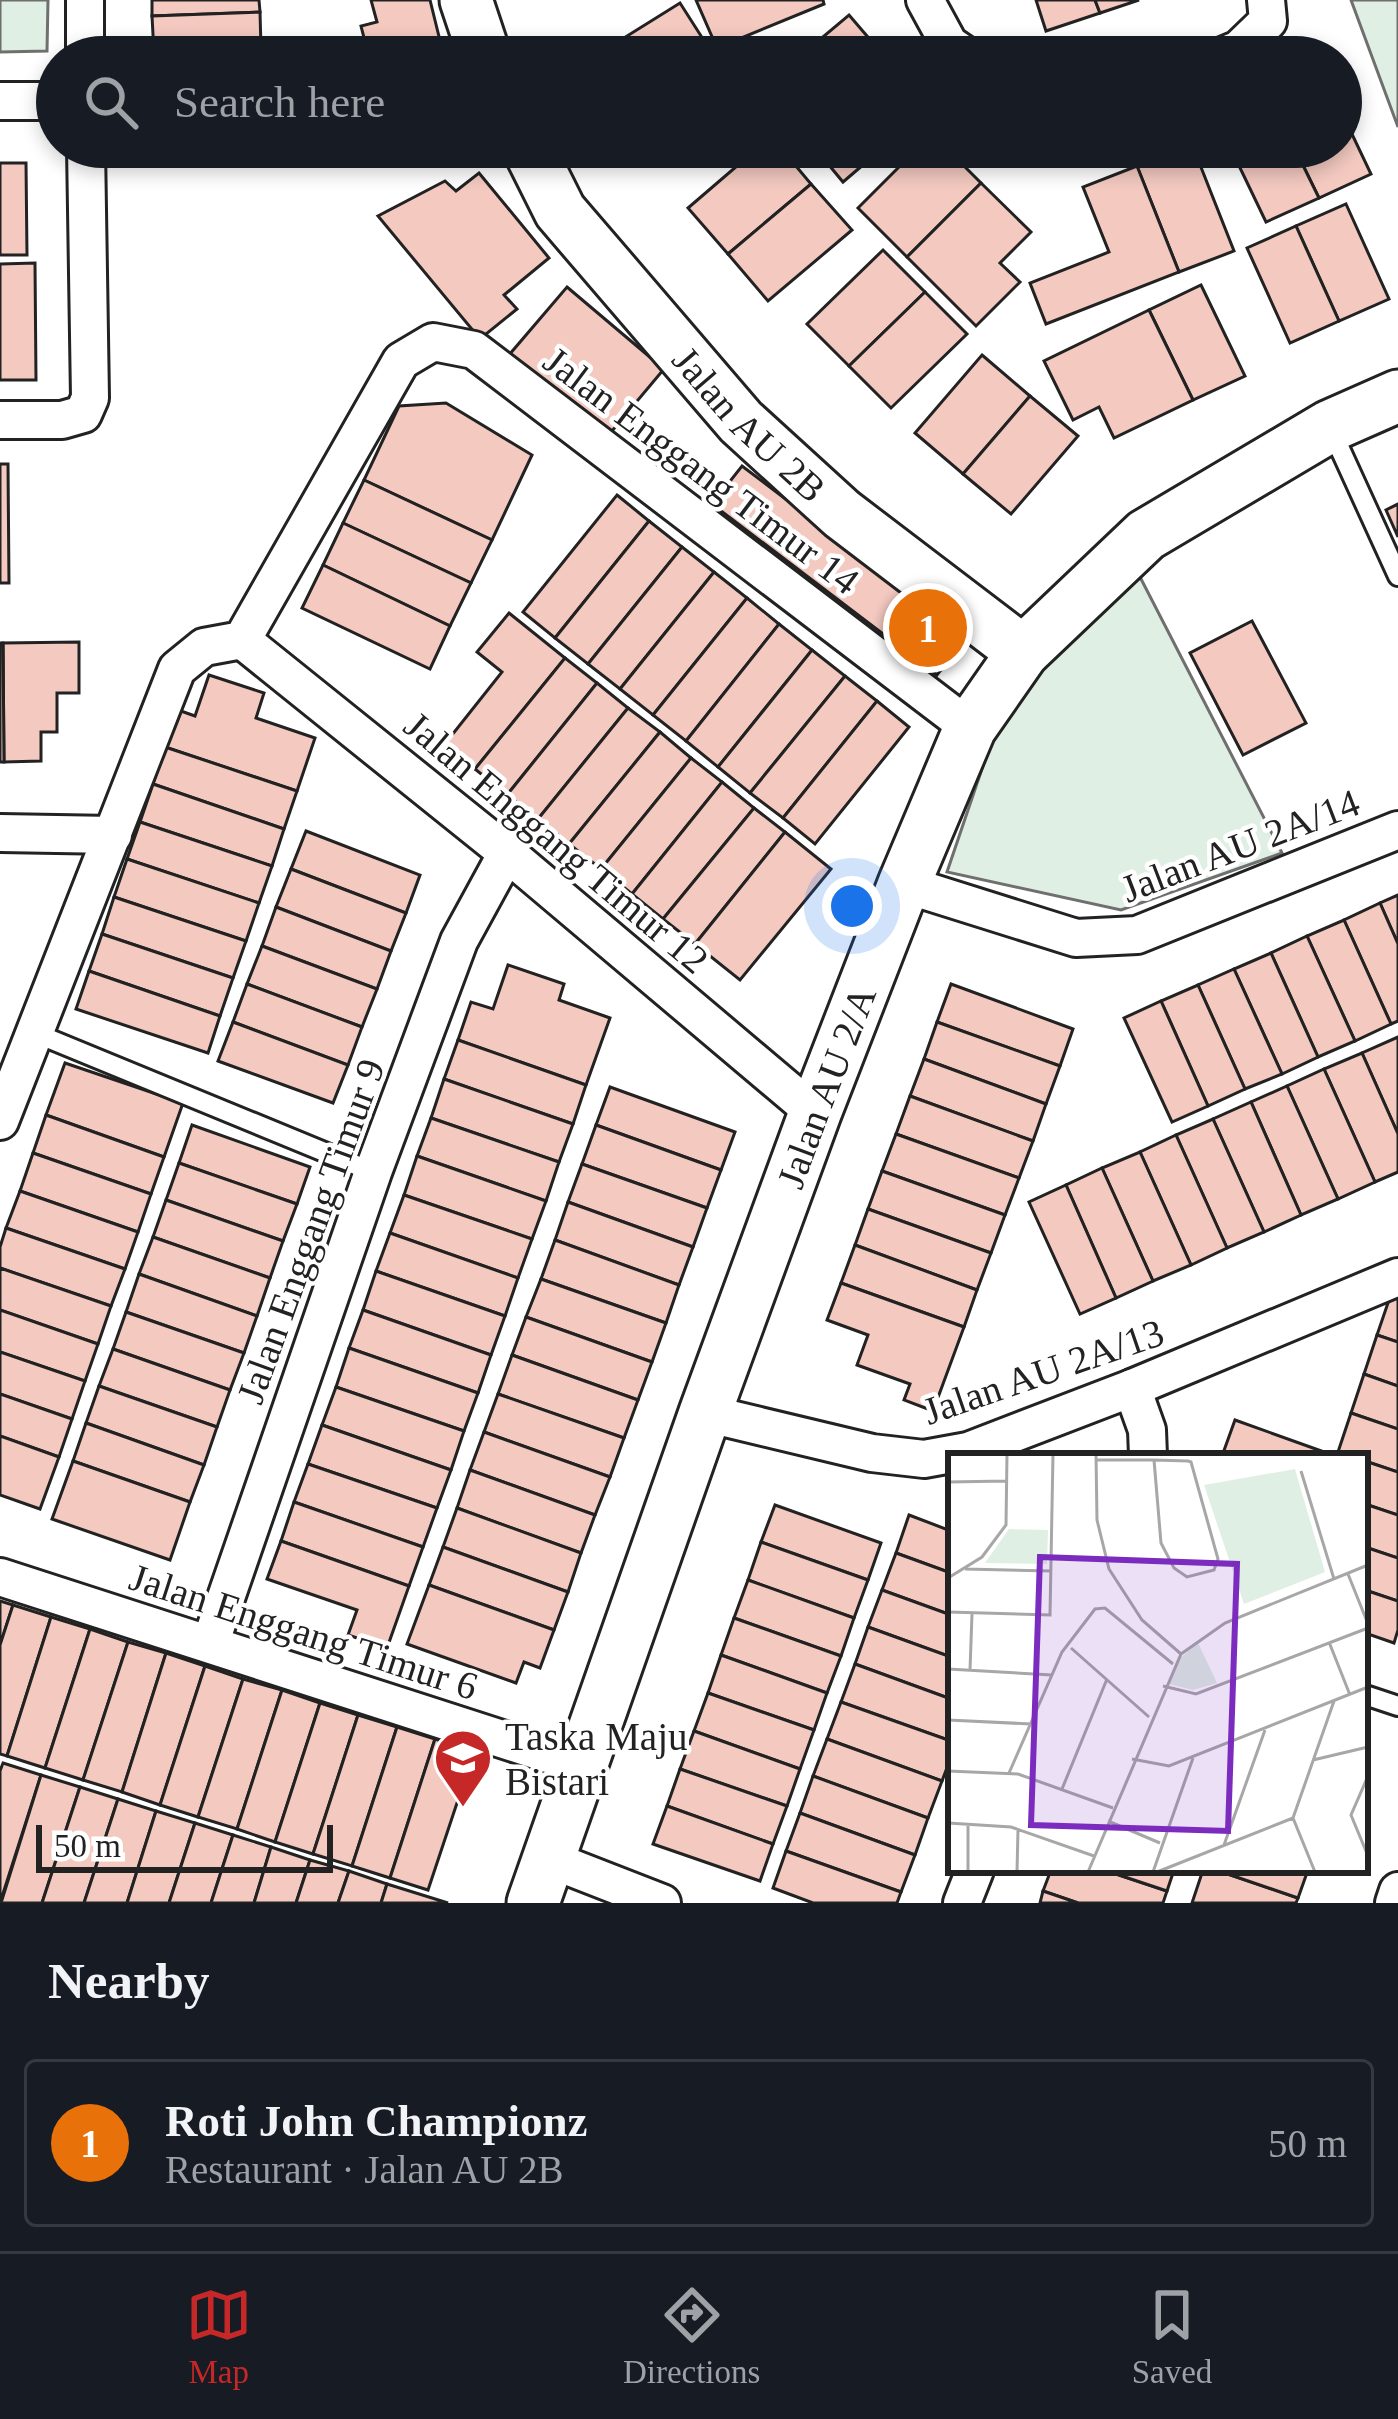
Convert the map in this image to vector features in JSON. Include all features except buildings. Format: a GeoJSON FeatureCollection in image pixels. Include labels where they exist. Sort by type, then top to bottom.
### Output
{"type":"FeatureCollection","features":[{"type":"Feature","properties":{"kind":"street"},"geometry":{"type":"LineString","coordinates":[[85,0],[85,36]]}},
{"type":"Feature","properties":{"kind":"street"},"geometry":{"type":"LineString","coordinates":[[466,0],[478,36]]}},
{"type":"Feature","properties":{"kind":"street"},"geometry":{"type":"LineString","coordinates":[[925,0],[945,36]]}},
{"type":"Feature","properties":{"kind":"street"},"geometry":{"type":"LineString","coordinates":[[1252,36],[1268,20],[1266,0]]}},
{"type":"Feature","properties":{"kind":"street"},"geometry":{"type":"LineString","coordinates":[[0,101],[36,101]]}},
{"type":"Feature","properties":{"kind":"street"},"geometry":{"type":"LineString","coordinates":[[0,420],[62,420],[83,414],[89,398],[86,168]]}},
{"type":"Feature","properties":{"kind":"street","name":"Jalan AU 2B"},"geometry":{"type":"LineString","coordinates":[[538,168],[560,212],[741,422],[842,514],[1023,652]]}},
{"type":"Feature","properties":{"kind":"street","name":"Jalan Enggang Timur 14"},"geometry":{"type":"LineString","coordinates":[[242,640],[401,361],[433,342],[474,350],[970,728]]}},
{"type":"Feature","properties":{"kind":"street","name":"Jalan AU 2/A"},"geometry":{"type":"LineString","coordinates":[[541,1881],[704,1413],[815,1113],[970,728],[1023,652],[1146,536],[1330,426],[1398,396]]}},
{"type":"Feature","properties":{"kind":"street"},"geometry":{"type":"LineString","coordinates":[[0,1121],[177,670],[204,647],[242,640]]}},
{"type":"Feature","properties":{"kind":"street","name":"Jalan Enggang Timur 12"},"geometry":{"type":"LineString","coordinates":[[242,640],[507,853],[815,1113]]}},
{"type":"Feature","properties":{"kind":"street","name":"Jalan AU 2A/14"},"geometry":{"type":"LineString","coordinates":[[904,884],[1076,938],[1137,935],[1398,830]]}},
{"type":"Feature","properties":{"kind":"street"},"geometry":{"type":"LineString","coordinates":[[0,832],[113,835]]}},
{"type":"Feature","properties":{"kind":"street","name":"Jalan Enggang Timur 9"},"geometry":{"type":"LineString","coordinates":[[210,1644],[373,1172],[459,941],[507,853]]}},
{"type":"Feature","properties":{"kind":"street","name":"Jalan AU 2A/13"},"geometry":{"type":"LineString","coordinates":[[955,1453],[1132,1388],[1398,1277]]}},
{"type":"Feature","properties":{"kind":"street"},"geometry":{"type":"LineString","coordinates":[[1132,1388],[1148,1430],[1148,1453]]}},
{"type":"Feature","properties":{"kind":"street","name":"Jalan AU 2A/13"},"geometry":{"type":"LineString","coordinates":[[704,1413],[872,1453],[924,1460],[948,1455]]}},
{"type":"Feature","properties":{"kind":"street","name":"Jalan Enggang Timur 6"},"geometry":{"type":"LineString","coordinates":[[0,1577],[582,1765]]}},
{"type":"Feature","properties":{"kind":"street"},"geometry":{"type":"LineString","coordinates":[[962,1903],[974,1873]]}},
{"type":"Feature","properties":{"kind":"street"},"geometry":{"type":"LineString","coordinates":[[541,1881],[662,1903]]}},
{"type":"Feature","properties":{"kind":"street"},"geometry":{"type":"LineString","coordinates":[[1394,1903],[1398,1891]]}},
{"type":"Feature","properties":{"kind":"lane"},"geometry":{"type":"LineString","coordinates":[[1330,426],[1398,576]]}},
{"type":"Feature","properties":{"kind":"lane"},"geometry":{"type":"LineString","coordinates":[[35,1033],[373,1172]]}},
{"type":"Feature","properties":{"kind":"lane"},"geometry":{"type":"LineString","coordinates":[[1368,1696],[1398,1706]]}},
{"type":"Feature","properties":{"kind":"green space"},"geometry":{"type":"Polygon","coordinates":[[[0,0],[48,0],[47,36],[36,36],[36,51],[0,52],[0,0]]]}},
{"type":"Feature","properties":{"kind":"green space"},"geometry":{"type":"Polygon","coordinates":[[[1351,0],[1398,0],[1398,127],[1351,0]]]}},
{"type":"Feature","properties":{"kind":"green space"},"geometry":{"type":"Polygon","coordinates":[[[1139,575],[1282,853],[1121,910],[947,872],[1005,701],[1139,575]]]}},
{"type":"Feature","properties":{"kind":"place","name":"Roti John Championz"},"geometry":{"type":"Point","coordinates":[928,628]}},
{"type":"Feature","properties":{"kind":"place","name":"Taska Maju Bistari"},"geometry":{"type":"Point","coordinates":[463,1809]}}]}
